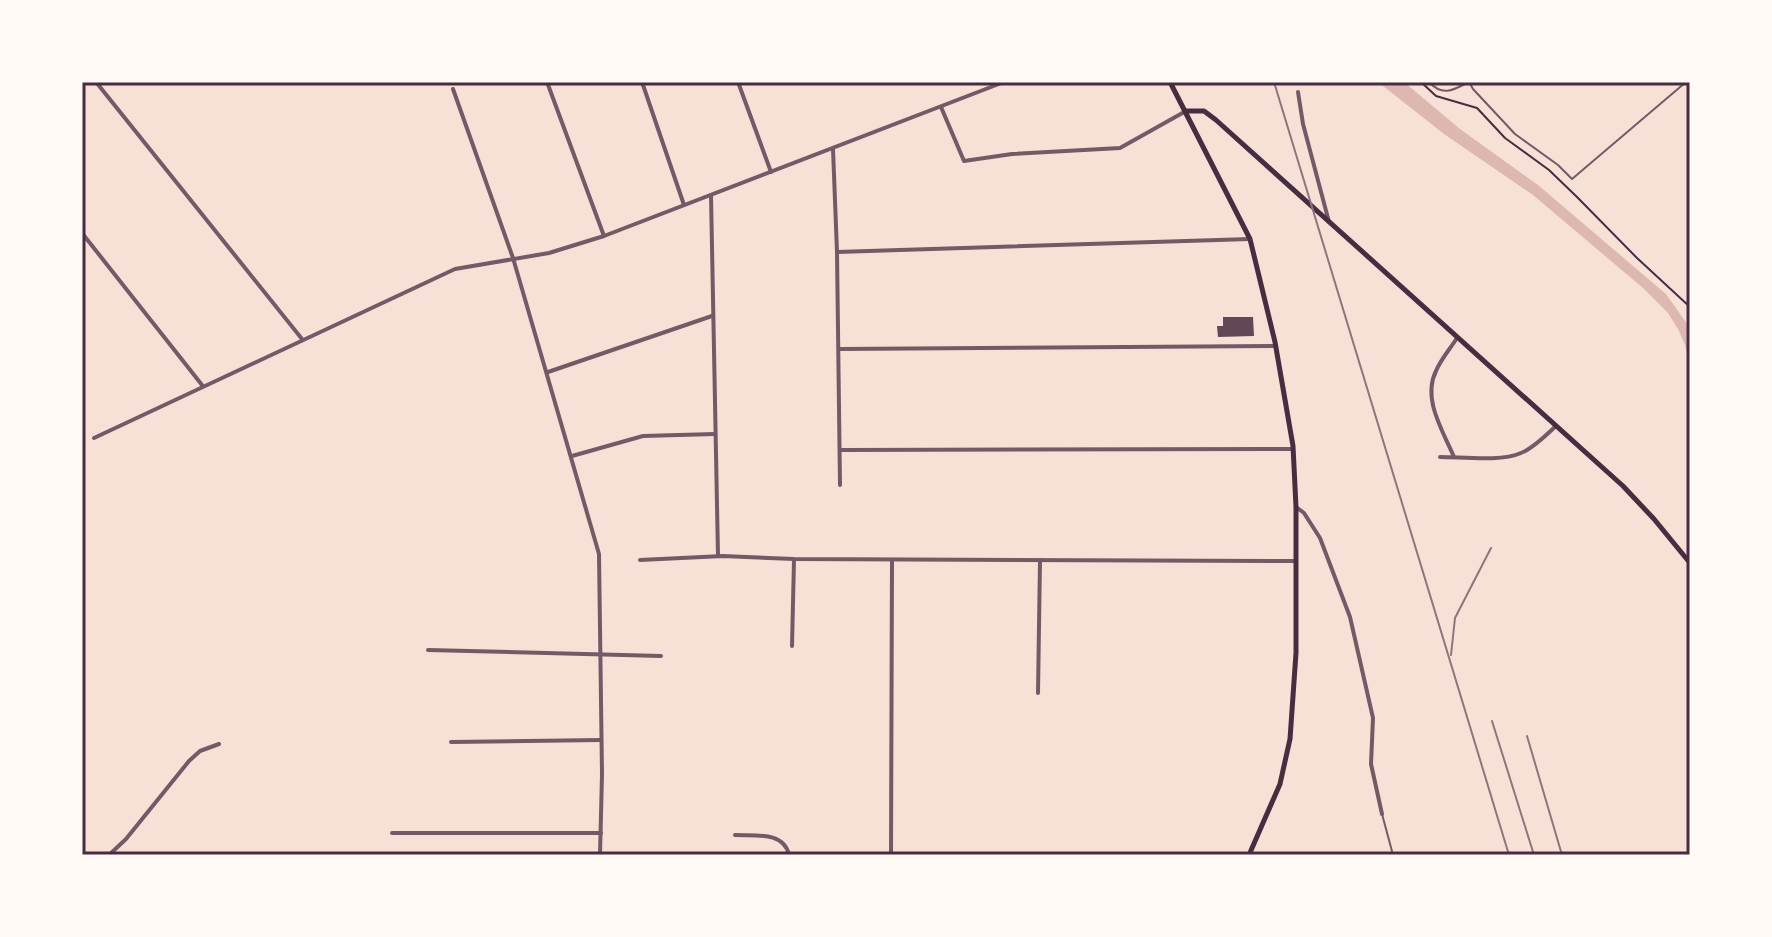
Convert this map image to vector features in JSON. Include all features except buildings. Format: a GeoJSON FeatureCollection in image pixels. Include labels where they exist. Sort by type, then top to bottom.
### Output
{"type":"FeatureCollection","features":[{"type":"Feature","properties":{"kind":"main road"},"geometry":{"type":"LineString","coordinates":[[1170,82],[1250,239],[1275,346],[1293,449],[1296,507],[1295,671],[1290,739],[1280,784],[1249,855]]}},
{"type":"Feature","properties":{"kind":"main road"},"geometry":{"type":"LineString","coordinates":[[1186,111],[1204,111],[1216,120],[1623,486],[1690,563]]}},
{"type":"Feature","properties":{"kind":"street"},"geometry":{"type":"LineString","coordinates":[[96,82],[303,340]]}},
{"type":"Feature","properties":{"kind":"street"},"geometry":{"type":"LineString","coordinates":[[547,82],[604,236]]}},
{"type":"Feature","properties":{"kind":"street"},"geometry":{"type":"LineString","coordinates":[[642,82],[684,205]]}},
{"type":"Feature","properties":{"kind":"street"},"geometry":{"type":"LineString","coordinates":[[738,82],[771,172]]}},
{"type":"Feature","properties":{"kind":"street"},"geometry":{"type":"LineString","coordinates":[[94,438],[455,269],[549,253],[604,236],[1004,82]]}},
{"type":"Feature","properties":{"kind":"street"},"geometry":{"type":"LineString","coordinates":[[453,89],[513,258],[599,554],[600,855]]}},
{"type":"Feature","properties":{"kind":"street"},"geometry":{"type":"LineString","coordinates":[[1298,92],[1303,124],[1329,224]]}},
{"type":"Feature","properties":{"kind":"street"},"geometry":{"type":"LineString","coordinates":[[941,107],[964,161],[1012,154],[1120,148],[1186,111]]}},
{"type":"Feature","properties":{"kind":"street"},"geometry":{"type":"LineString","coordinates":[[833,149],[840,485]]}},
{"type":"Feature","properties":{"kind":"street"},"geometry":{"type":"LineString","coordinates":[[711,195],[718,556]]}},
{"type":"Feature","properties":{"kind":"street"},"geometry":{"type":"LineString","coordinates":[[82,233],[202,385]]}},
{"type":"Feature","properties":{"kind":"street"},"geometry":{"type":"LineString","coordinates":[[837,252],[1250,239]]}},
{"type":"Feature","properties":{"kind":"street"},"geometry":{"type":"LineString","coordinates":[[548,372],[713,315]]}},
{"type":"Feature","properties":{"kind":"street"},"geometry":{"type":"LineString","coordinates":[[1454,457],[1433,405],[1431,387],[1437,367],[1457,338]]}},
{"type":"Feature","properties":{"kind":"street"},"geometry":{"type":"LineString","coordinates":[[839,349],[1275,346]]}},
{"type":"Feature","properties":{"kind":"street"},"geometry":{"type":"LineString","coordinates":[[1440,457],[1518,455],[1556,426]]}},
{"type":"Feature","properties":{"kind":"street"},"geometry":{"type":"LineString","coordinates":[[572,456],[643,436],[716,434]]}},
{"type":"Feature","properties":{"kind":"street"},"geometry":{"type":"LineString","coordinates":[[841,450],[1293,449]]}},
{"type":"Feature","properties":{"kind":"street"},"geometry":{"type":"LineString","coordinates":[[1296,507],[1304,513],[1320,538],[1345,601],[1373,718],[1371,764],[1382,814]]}},
{"type":"Feature","properties":{"kind":"street"},"geometry":{"type":"LineString","coordinates":[[640,560],[718,556],[892,560],[1296,561]]}},
{"type":"Feature","properties":{"kind":"street"},"geometry":{"type":"LineString","coordinates":[[792,646],[794,559]]}},
{"type":"Feature","properties":{"kind":"street"},"geometry":{"type":"LineString","coordinates":[[891,855],[892,560]]}},
{"type":"Feature","properties":{"kind":"street"},"geometry":{"type":"LineString","coordinates":[[1038,693],[1040,560]]}},
{"type":"Feature","properties":{"kind":"street"},"geometry":{"type":"LineString","coordinates":[[428,650],[600,652],[631,657],[661,656]]}},
{"type":"Feature","properties":{"kind":"street"},"geometry":{"type":"LineString","coordinates":[[451,742],[601,740]]}},
{"type":"Feature","properties":{"kind":"street"},"geometry":{"type":"LineString","coordinates":[[109,855],[126,839],[189,761],[200,751],[219,744]]}},
{"type":"Feature","properties":{"kind":"street"},"geometry":{"type":"LineString","coordinates":[[392,833],[601,833]]}},
{"type":"Feature","properties":{"kind":"street"},"geometry":{"type":"LineString","coordinates":[[735,835],[777,838],[786,845],[789,855]]}},
{"type":"Feature","properties":{"kind":"lane"},"geometry":{"type":"LineString","coordinates":[[1429,82],[1438,90],[1449,92],[1469,82],[1515,134],[1572,179],[1686,82]]}},
{"type":"Feature","properties":{"kind":"lane"},"geometry":{"type":"LineString","coordinates":[[1382,814],[1393,855]]}},
{"type":"Feature","properties":{"kind":"path"},"geometry":{"type":"LineString","coordinates":[[1421,82],[1436,96],[1477,108],[1505,138],[1549,170],[1690,307]]}},
{"type":"Feature","properties":{"kind":"shaded area"},"geometry":{"type":"Polygon","coordinates":[[[1378,82],[1404,82],[1460,129],[1538,185],[1666,294],[1690,328],[1690,367],[1678,329],[1668,313],[1643,288],[1533,195],[1444,134],[1378,82]]]}},
{"type":"Feature","properties":{"kind":"railway"},"geometry":{"type":"LineString","coordinates":[[1274,82],[1509,855]]}},
{"type":"Feature","properties":{"kind":"railway"},"geometry":{"type":"LineString","coordinates":[[1451,655],[1455,618],[1491,548]]}},
{"type":"Feature","properties":{"kind":"railway"},"geometry":{"type":"LineString","coordinates":[[1492,721],[1534,855]]}},
{"type":"Feature","properties":{"kind":"railway"},"geometry":{"type":"LineString","coordinates":[[1527,736],[1562,855]]}}]}
